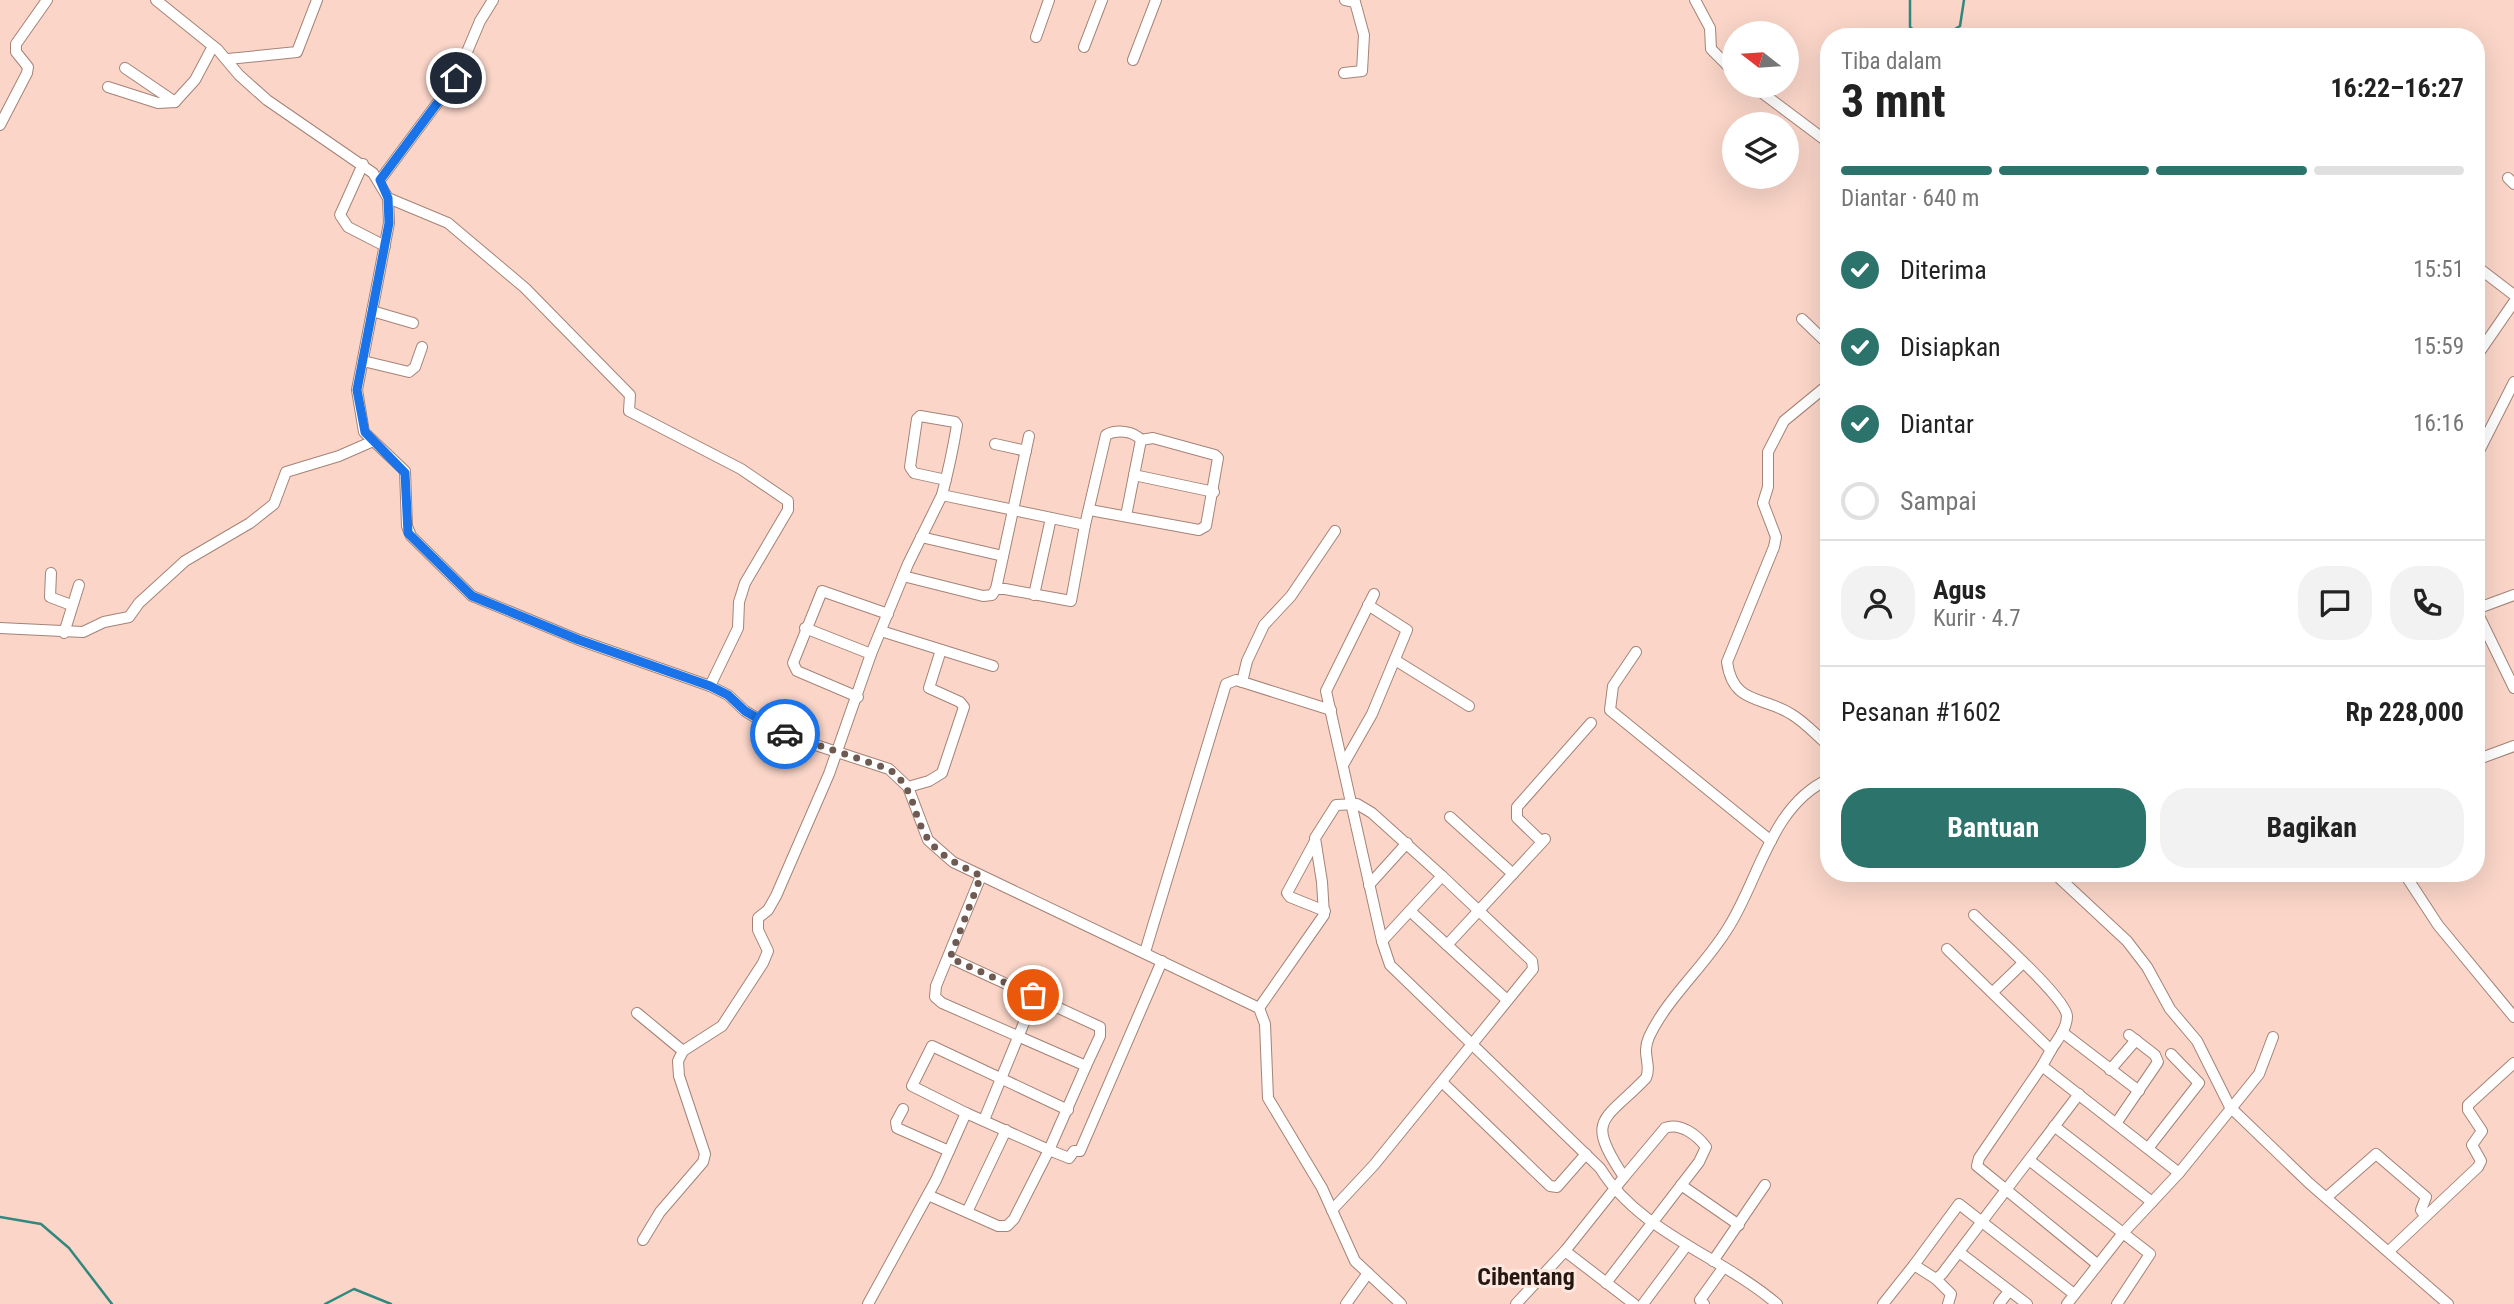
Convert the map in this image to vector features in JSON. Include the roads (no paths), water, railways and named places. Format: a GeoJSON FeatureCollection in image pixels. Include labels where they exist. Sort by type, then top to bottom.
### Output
{"type":"FeatureCollection","features":[{"type":"Feature","properties":{"kind":"street"},"geometry":{"type":"LineString","coordinates":[[0,125],[28,70],[16,52],[16,44],[47,0]]}},
{"type":"Feature","properties":{"kind":"street"},"geometry":{"type":"LineString","coordinates":[[156,0],[228,59],[239,75],[253,88],[363,164],[380,180],[388,198],[389,223],[357,390],[361,423],[371,442],[405,471],[408,533],[472,596],[579,640],[710,686],[728,695],[745,711],[785,735],[889,769],[908,787],[929,840],[953,862],[1259,1008],[1265,1024],[1268,1098],[1272,1109],[1304,1154],[1332,1210],[1349,1253],[1401,1304]]}},
{"type":"Feature","properties":{"kind":"street"},"geometry":{"type":"LineString","coordinates":[[228,59],[297,52],[317,0]]}},
{"type":"Feature","properties":{"kind":"street"},"geometry":{"type":"LineString","coordinates":[[380,180],[456,78],[480,21],[493,0]]}},
{"type":"Feature","properties":{"kind":"street"},"geometry":{"type":"LineString","coordinates":[[1036,37],[1049,0]]}},
{"type":"Feature","properties":{"kind":"street"},"geometry":{"type":"LineString","coordinates":[[1084,47],[1102,0]]}},
{"type":"Feature","properties":{"kind":"street"},"geometry":{"type":"LineString","coordinates":[[1133,60],[1156,0]]}},
{"type":"Feature","properties":{"kind":"street"},"geometry":{"type":"LineString","coordinates":[[1344,73],[1362,71],[1364,35],[1355,2],[1345,0]]}},
{"type":"Feature","properties":{"kind":"street"},"geometry":{"type":"LineString","coordinates":[[1695,0],[1710,28],[1711,49],[1722,60]]}},
{"type":"Feature","properties":{"kind":"street"},"geometry":{"type":"LineString","coordinates":[[108,88],[158,103],[175,102],[195,80],[213,46]]}},
{"type":"Feature","properties":{"kind":"street"},"geometry":{"type":"LineString","coordinates":[[125,68],[175,102]]}},
{"type":"Feature","properties":{"kind":"street"},"geometry":{"type":"LineString","coordinates":[[1769,98],[1820,136]]}},
{"type":"Feature","properties":{"kind":"street"},"geometry":{"type":"LineString","coordinates":[[363,164],[340,215],[348,227],[385,246]]}},
{"type":"Feature","properties":{"kind":"street"},"geometry":{"type":"LineString","coordinates":[[388,198],[448,223],[525,288],[632,397],[629,411],[741,469],[788,501],[788,510],[743,590],[738,628],[710,686]]}},
{"type":"Feature","properties":{"kind":"street"},"geometry":{"type":"LineString","coordinates":[[2485,273],[2513,294],[2485,341]]}},
{"type":"Feature","properties":{"kind":"street"},"geometry":{"type":"LineString","coordinates":[[372,311],[413,323]]}},
{"type":"Feature","properties":{"kind":"street"},"geometry":{"type":"LineString","coordinates":[[1802,319],[1820,336]]}},
{"type":"Feature","properties":{"kind":"street"},"geometry":{"type":"LineString","coordinates":[[363,361],[409,372],[415,367],[422,347]]}},
{"type":"Feature","properties":{"kind":"street"},"geometry":{"type":"LineString","coordinates":[[2485,439],[2514,382]]}},
{"type":"Feature","properties":{"kind":"street"},"geometry":{"type":"LineString","coordinates":[[1820,391],[1784,421],[1769,452],[1768,487],[1763,503],[1776,537],[1774,547],[1727,662],[1729,674],[1738,688],[1758,703],[1793,715],[1820,738]]}},
{"type":"Feature","properties":{"kind":"street"},"geometry":{"type":"LineString","coordinates":[[643,1240],[660,1212],[703,1162],[705,1154],[679,1076],[678,1061],[683,1051],[722,1026],[759,971],[768,951],[758,930],[758,920],[775,896],[837,753],[871,654],[903,576],[942,495],[946,481],[957,424],[920,416],[917,419],[910,467],[914,473],[946,481]]}},
{"type":"Feature","properties":{"kind":"street"},"geometry":{"type":"LineString","coordinates":[[996,589],[1072,599],[1085,525],[1106,435],[1109,432],[1134,434],[1141,440]]}},
{"type":"Feature","properties":{"kind":"street"},"geometry":{"type":"LineString","coordinates":[[903,576],[983,596],[992,595],[996,589],[1029,436]]}},
{"type":"Feature","properties":{"kind":"street"},"geometry":{"type":"LineString","coordinates":[[1090,510],[1202,530],[1206,526],[1219,463],[1215,455],[1153,438],[1141,440]]}},
{"type":"Feature","properties":{"kind":"street"},"geometry":{"type":"LineString","coordinates":[[1126,516],[1141,440]]}},
{"type":"Feature","properties":{"kind":"street"},"geometry":{"type":"LineString","coordinates":[[0,628],[86,632],[104,622],[129,617],[139,603],[184,561],[250,523],[274,504],[286,472],[340,456],[371,442]]}},
{"type":"Feature","properties":{"kind":"street"},"geometry":{"type":"LineString","coordinates":[[995,444],[1026,451]]}},
{"type":"Feature","properties":{"kind":"street"},"geometry":{"type":"LineString","coordinates":[[1134,475],[1214,492]]}},
{"type":"Feature","properties":{"kind":"street"},"geometry":{"type":"LineString","coordinates":[[942,495],[1085,525]]}},
{"type":"Feature","properties":{"kind":"street"},"geometry":{"type":"LineString","coordinates":[[1034,595],[1051,518]]}},
{"type":"Feature","properties":{"kind":"street"},"geometry":{"type":"LineString","coordinates":[[1242,682],[1247,661],[1264,625],[1291,596],[1335,531]]}},
{"type":"Feature","properties":{"kind":"street"},"geometry":{"type":"LineString","coordinates":[[921,537],[1003,556]]}},
{"type":"Feature","properties":{"kind":"street"},"geometry":{"type":"LineString","coordinates":[[51,573],[50,597],[71,605]]}},
{"type":"Feature","properties":{"kind":"street"},"geometry":{"type":"LineString","coordinates":[[64,633],[79,585]]}},
{"type":"Feature","properties":{"kind":"street"},"geometry":{"type":"LineString","coordinates":[[858,696],[801,674],[795,668],[793,663],[805,628],[822,591],[888,614]]}},
{"type":"Feature","properties":{"kind":"street"},"geometry":{"type":"LineString","coordinates":[[1374,594],[1327,687],[1369,885],[1382,941],[1391,965],[1600,1168],[1612,1189],[1687,1245],[1777,1304]]}},
{"type":"Feature","properties":{"kind":"street"},"geometry":{"type":"LineString","coordinates":[[2485,606],[2514,595]]}},
{"type":"Feature","properties":{"kind":"street"},"geometry":{"type":"LineString","coordinates":[[1343,765],[1371,714],[1406,628],[1368,605]]}},
{"type":"Feature","properties":{"kind":"street"},"geometry":{"type":"LineString","coordinates":[[805,628],[871,654]]}},
{"type":"Feature","properties":{"kind":"street"},"geometry":{"type":"LineString","coordinates":[[2485,628],[2514,688]]}},
{"type":"Feature","properties":{"kind":"street"},"geometry":{"type":"LineString","coordinates":[[881,631],[993,666]]}},
{"type":"Feature","properties":{"kind":"street"},"geometry":{"type":"LineString","coordinates":[[908,787],[929,781],[942,773],[964,707],[960,702],[929,688],[941,650]]}},
{"type":"Feature","properties":{"kind":"street"},"geometry":{"type":"LineString","coordinates":[[1636,652],[1613,686],[1611,710],[1771,841]]}},
{"type":"Feature","properties":{"kind":"street"},"geometry":{"type":"LineString","coordinates":[[1395,660],[1469,706]]}},
{"type":"Feature","properties":{"kind":"street"},"geometry":{"type":"LineString","coordinates":[[1145,952],[1221,699],[1229,682],[1242,682],[1331,710]]}},
{"type":"Feature","properties":{"kind":"street"},"geometry":{"type":"LineString","coordinates":[[1447,945],[1544,839],[1517,818],[1517,807],[1591,723]]}},
{"type":"Feature","properties":{"kind":"street"},"geometry":{"type":"LineString","coordinates":[[2485,757],[2514,746]]}},
{"type":"Feature","properties":{"kind":"street"},"geometry":{"type":"LineString","coordinates":[[1624,1177],[1600,1135],[1602,1123],[1646,1078],[1649,1070],[1644,1050],[1654,1027],[1727,930],[1771,841],[1800,800],[1820,786]]}},
{"type":"Feature","properties":{"kind":"street"},"geometry":{"type":"LineString","coordinates":[[1325,911],[1290,897],[1287,893],[1330,810],[1336,805],[1352,804],[1372,813],[1407,843],[1532,961],[1532,971],[1374,1165],[1332,1210]]}},
{"type":"Feature","properties":{"kind":"street"},"geometry":{"type":"LineString","coordinates":[[1450,817],[1513,874]]}},
{"type":"Feature","properties":{"kind":"street"},"geometry":{"type":"LineString","coordinates":[[1259,1008],[1311,938],[1325,911],[1314,843]]}},
{"type":"Feature","properties":{"kind":"street"},"geometry":{"type":"LineString","coordinates":[[1369,885],[1407,843]]}},
{"type":"Feature","properties":{"kind":"street"},"geometry":{"type":"LineString","coordinates":[[981,876],[950,958],[936,986],[938,1001],[1086,1066]]}},
{"type":"Feature","properties":{"kind":"street"},"geometry":{"type":"LineString","coordinates":[[1382,941],[1442,876]]}},
{"type":"Feature","properties":{"kind":"street"},"geometry":{"type":"LineString","coordinates":[[2064,882],[2127,941],[2147,967],[2170,1009],[2197,1041],[2230,1107],[2448,1304]]}},
{"type":"Feature","properties":{"kind":"street"},"geometry":{"type":"LineString","coordinates":[[2410,882],[2438,925],[2514,1017]]}},
{"type":"Feature","properties":{"kind":"street"},"geometry":{"type":"LineString","coordinates":[[1410,911],[1507,1000]]}},
{"type":"Feature","properties":{"kind":"street"},"geometry":{"type":"LineString","coordinates":[[1973,915],[2054,993],[2067,1012],[2062,1032],[2042,1066],[1977,1162],[1980,1169],[2097,1264]]}},
{"type":"Feature","properties":{"kind":"street"},"geometry":{"type":"LineString","coordinates":[[1947,949],[2051,1050]]}},
{"type":"Feature","properties":{"kind":"street"},"geometry":{"type":"LineString","coordinates":[[928,1195],[998,1226],[1007,1226],[1026,1200],[1100,1036],[1100,1027],[950,958]]}},
{"type":"Feature","properties":{"kind":"street"},"geometry":{"type":"LineString","coordinates":[[1068,1110],[935,1046],[929,1048],[912,1086],[1069,1158],[1074,1151],[1080,1152],[1162,961]]}},
{"type":"Feature","properties":{"kind":"street"},"geometry":{"type":"LineString","coordinates":[[1993,992],[2023,964]]}},
{"type":"Feature","properties":{"kind":"street"},"geometry":{"type":"LineString","coordinates":[[984,1120],[1035,996]]}},
{"type":"Feature","properties":{"kind":"street"},"geometry":{"type":"LineString","coordinates":[[637,1013],[683,1051]]}},
{"type":"Feature","properties":{"kind":"street"},"geometry":{"type":"LineString","coordinates":[[2062,1032],[2139,1091]]}},
{"type":"Feature","properties":{"kind":"street"},"geometry":{"type":"LineString","coordinates":[[2067,1304],[2097,1264],[2179,1173],[2259,1074],[2273,1037]]}},
{"type":"Feature","properties":{"kind":"street"},"geometry":{"type":"LineString","coordinates":[[2110,1070],[2133,1038],[2158,1060],[2117,1122]]}},
{"type":"Feature","properties":{"kind":"street"},"geometry":{"type":"LineString","coordinates":[[2149,1147],[2199,1083],[2171,1054]]}},
{"type":"Feature","properties":{"kind":"street"},"geometry":{"type":"LineString","coordinates":[[2389,1251],[2480,1164],[2472,1145],[2482,1130],[2468,1110],[2468,1105],[2514,1063]]}},
{"type":"Feature","properties":{"kind":"street"},"geometry":{"type":"LineString","coordinates":[[2042,1066],[2179,1173]]}},
{"type":"Feature","properties":{"kind":"street"},"geometry":{"type":"LineString","coordinates":[[1442,1082],[1550,1186],[1557,1186],[1586,1154]]}},
{"type":"Feature","properties":{"kind":"street"},"geometry":{"type":"LineString","coordinates":[[1936,1279],[2079,1094]]}},
{"type":"Feature","properties":{"kind":"street"},"geometry":{"type":"LineString","coordinates":[[903,1109],[896,1122],[897,1128],[949,1151]]}},
{"type":"Feature","properties":{"kind":"street"},"geometry":{"type":"LineString","coordinates":[[868,1304],[928,1195],[966,1113]]}},
{"type":"Feature","properties":{"kind":"street"},"geometry":{"type":"LineString","coordinates":[[1516,1304],[1565,1251],[1612,1189],[1665,1128],[1672,1125],[1687,1130],[1706,1147],[1681,1185],[1606,1283]]}},
{"type":"Feature","properties":{"kind":"street"},"geometry":{"type":"LineString","coordinates":[[2054,1126],[2152,1202]]}},
{"type":"Feature","properties":{"kind":"street"},"geometry":{"type":"LineString","coordinates":[[967,1212],[1006,1130]]}},
{"type":"Feature","properties":{"kind":"street"},"geometry":{"type":"LineString","coordinates":[[2327,1197],[2376,1154],[2426,1196],[2421,1210],[2425,1216]]}},
{"type":"Feature","properties":{"kind":"street"},"geometry":{"type":"LineString","coordinates":[[2029,1160],[2150,1257],[2118,1304]]}},
{"type":"Feature","properties":{"kind":"street"},"geometry":{"type":"LineString","coordinates":[[1681,1185],[1739,1224]]}},
{"type":"Feature","properties":{"kind":"street"},"geometry":{"type":"LineString","coordinates":[[1700,1303],[1739,1224],[1765,1185]]}},
{"type":"Feature","properties":{"kind":"street"},"geometry":{"type":"LineString","coordinates":[[1883,1304],[1959,1204],[2074,1294]]}},
{"type":"Feature","properties":{"kind":"street"},"geometry":{"type":"LineString","coordinates":[[1643,1304],[1687,1245]]}},
{"type":"Feature","properties":{"kind":"street"},"geometry":{"type":"LineString","coordinates":[[1565,1251],[1634,1304]]}},
{"type":"Feature","properties":{"kind":"street"},"geometry":{"type":"LineString","coordinates":[[1959,1252],[2027,1304]]}},
{"type":"Feature","properties":{"kind":"street"},"geometry":{"type":"LineString","coordinates":[[1914,1265],[1936,1279],[1952,1296],[1948,1304]]}},
{"type":"Feature","properties":{"kind":"street"},"geometry":{"type":"LineString","coordinates":[[1346,1304],[1368,1273]]}},
{"type":"Feature","properties":{"kind":"street"},"geometry":{"type":"LineString","coordinates":[[1999,1304],[2009,1291]]}},
{"type":"Feature","properties":{"kind":"waterway"},"geometry":{"type":"LineString","coordinates":[[1910,0],[1911,28]]}},
{"type":"Feature","properties":{"kind":"waterway"},"geometry":{"type":"LineString","coordinates":[[1957,28],[1960,26],[1964,0]]}},
{"type":"Feature","properties":{"kind":"waterway"},"geometry":{"type":"LineString","coordinates":[[0,1217],[41,1224],[69,1248],[112,1304]]}},
{"type":"Feature","properties":{"kind":"waterway"},"geometry":{"type":"LineString","coordinates":[[325,1304],[354,1289],[391,1304]]}},
{"type":"Feature","properties":{"kind":"district","name":"Cibentang"},"geometry":{"type":"Point","coordinates":[1526,1277]}}]}
